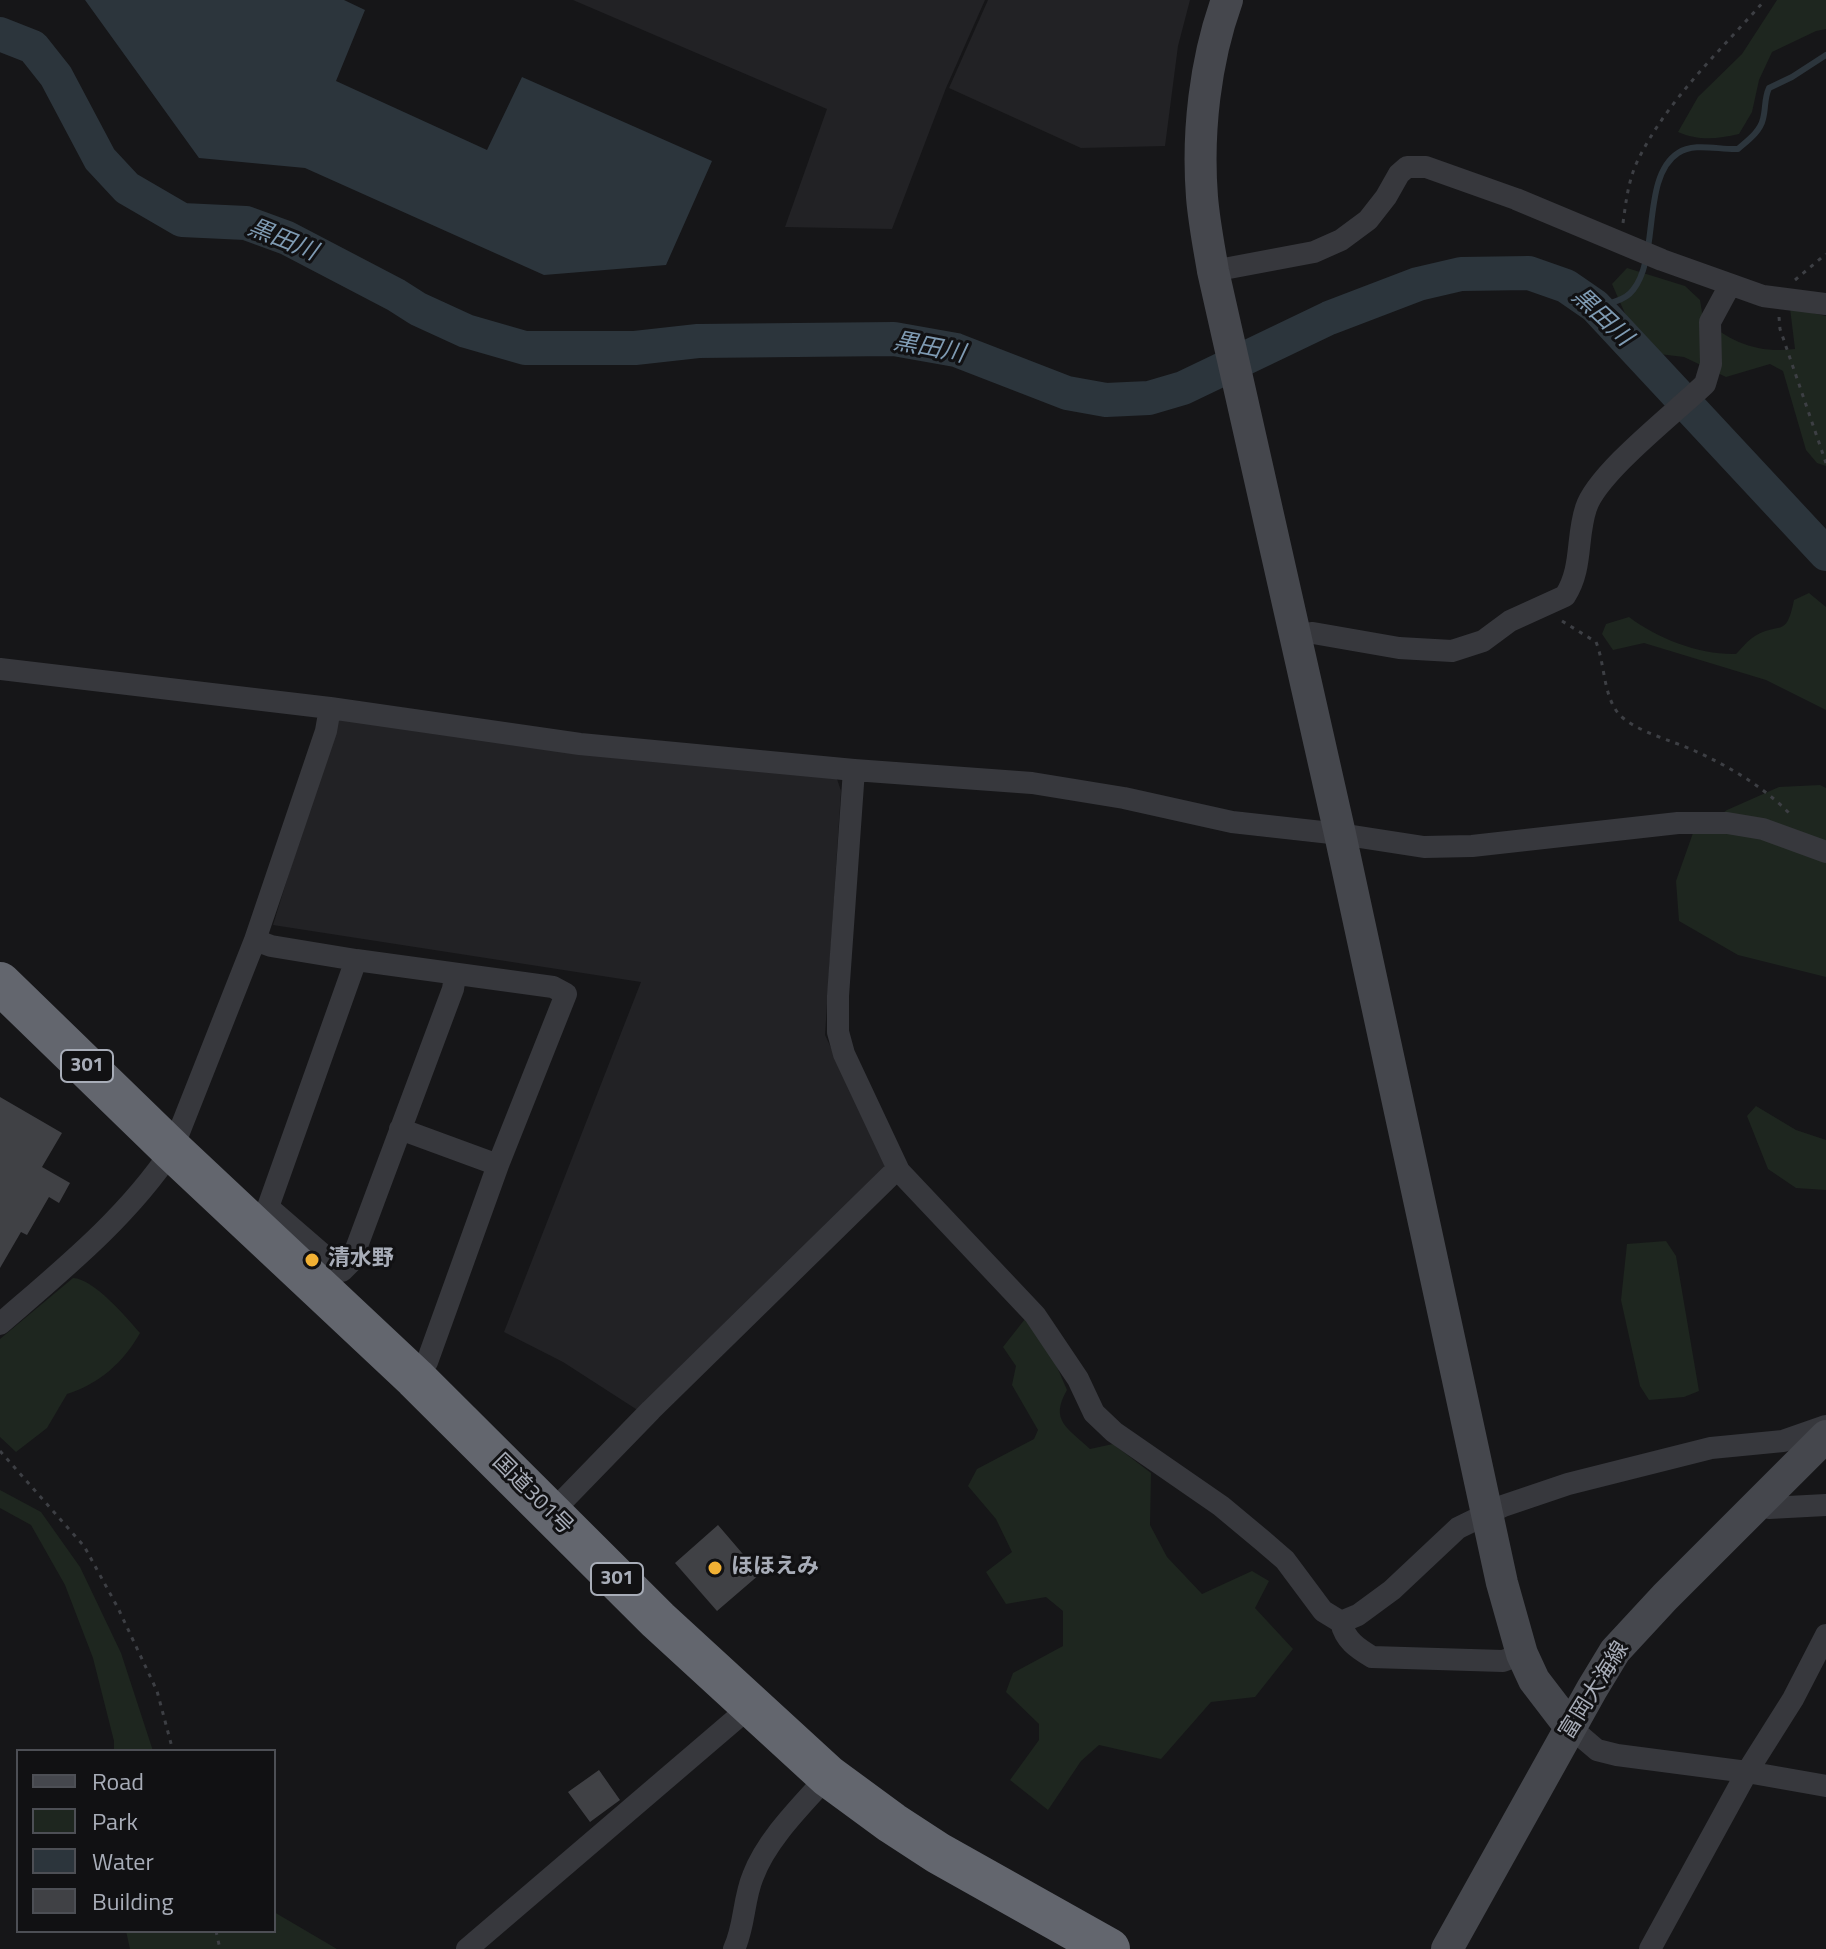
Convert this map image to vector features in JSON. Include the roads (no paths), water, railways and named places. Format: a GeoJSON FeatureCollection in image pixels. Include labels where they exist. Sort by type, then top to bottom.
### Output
{"type":"FeatureCollection","features":[{"type":"Feature","properties":{"kind":"highway","name":"国道301号"},"geometry":{"type":"LineString","coordinates":[[0,983],[415,1378],[658,1620],[828,1776],[938,1853],[1109,1949]]}},
{"type":"Feature","properties":{"kind":"street"},"geometry":{"type":"LineString","coordinates":[[1227,0],[1211,61],[1201,139],[1202,198],[1213,271],[1340,834],[1502,1583],[1522,1654],[1534,1680],[1570,1727],[1597,1750],[1826,1786]]}},
{"type":"Feature","properties":{"kind":"street"},"geometry":{"type":"LineString","coordinates":[[1213,271],[1314,252],[1341,240],[1368,220],[1407,167],[1426,167],[1451,174],[1730,285],[1779,300],[1826,304]]}},
{"type":"Feature","properties":{"kind":"street"},"geometry":{"type":"LineString","coordinates":[[1295,635],[1313,633],[1399,648],[1452,651],[1483,641],[1524,613],[1565,596],[1579,564],[1586,506],[1600,483],[1705,384],[1711,364],[1710,322],[1730,285]]}},
{"type":"Feature","properties":{"kind":"street"},"geometry":{"type":"LineString","coordinates":[[0,669],[330,708],[580,744],[1032,783],[1124,798],[1232,822],[1424,847],[1472,846],[1678,823],[1727,823],[1763,829],[1819,848]]}},
{"type":"Feature","properties":{"kind":"street"},"geometry":{"type":"LineString","coordinates":[[0,1324],[74,1260],[156,1174],[172,1150],[255,940],[326,731],[330,708]]}},
{"type":"Feature","properties":{"kind":"street"},"geometry":{"type":"LineString","coordinates":[[854,770],[838,1032],[844,1054],[899,1171],[1035,1315],[1078,1379],[1094,1413],[1114,1432],[1221,1506],[1285,1560],[1323,1611],[1341,1622],[1343,1632],[1356,1647],[1372,1657],[1503,1661],[1522,1654]]}},
{"type":"Feature","properties":{"kind":"street"},"geometry":{"type":"LineString","coordinates":[[255,940],[271,946],[356,960],[553,987],[566,994],[498,1165],[427,1362],[415,1378]]}},
{"type":"Feature","properties":{"kind":"street"},"geometry":{"type":"LineString","coordinates":[[356,960],[268,1207],[342,1271],[351,1262],[453,989],[455,975]]}},
{"type":"Feature","properties":{"kind":"street"},"geometry":{"type":"LineString","coordinates":[[400,1129],[498,1165]]}},
{"type":"Feature","properties":{"kind":"street"},"geometry":{"type":"LineString","coordinates":[[551,1513],[651,1410],[891,1175],[899,1171]]}},
{"type":"Feature","properties":{"kind":"street"},"geometry":{"type":"LineString","coordinates":[[1341,1622],[1358,1615],[1392,1590],[1458,1528],[1503,1506],[1568,1484],[1711,1448],[1783,1441],[1826,1426]]}},
{"type":"Feature","properties":{"kind":"street","name":"富岡大海線"},"geometry":{"type":"LineString","coordinates":[[1447,1949],[1615,1651],[1826,1436]]}},
{"type":"Feature","properties":{"kind":"street"},"geometry":{"type":"LineString","coordinates":[[1758,1504],[1769,1508],[1826,1505]]}},
{"type":"Feature","properties":{"kind":"street"},"geometry":{"type":"LineString","coordinates":[[1650,1949],[1747,1772],[1793,1699],[1826,1635]]}},
{"type":"Feature","properties":{"kind":"street"},"geometry":{"type":"LineString","coordinates":[[467,1949],[751,1706]]}},
{"type":"Feature","properties":{"kind":"street"},"geometry":{"type":"LineString","coordinates":[[734,1949],[757,1865],[828,1776]]}},
{"type":"Feature","properties":{"kind":"water"},"geometry":{"type":"Polygon","coordinates":[[[85,0],[344,0],[365,10],[336,81],[487,150],[522,77],[712,161],[666,265],[544,275],[305,168],[199,158],[85,0]]]}},
{"type":"Feature","properties":{"kind":"waterway","name":"黒田川"},"geometry":{"type":"LineString","coordinates":[[0,34],[33,47],[56,76],[100,159],[127,188],[182,220],[246,223],[287,238],[418,309],[466,331],[525,348],[635,348],[698,341],[894,339],[956,350],[1067,393],[1106,400],[1149,398],[1183,388],[1329,318],[1418,284],[1461,274],[1529,273],[1566,286],[1595,306],[1826,554]]}},
{"type":"Feature","properties":{"kind":"waterway"},"geometry":{"type":"LineString","coordinates":[[1595,306],[1625,297],[1641,276],[1659,180],[1667,164],[1678,153],[1691,148],[1738,149],[1759,128],[1769,88],[1826,55]]}},
{"type":"Feature","properties":{"kind":"place","name":"清水野"},"geometry":{"type":"Point","coordinates":[312,1260]}},
{"type":"Feature","properties":{"kind":"place","name":"ほほえみ"},"geometry":{"type":"Point","coordinates":[715,1568]}}]}
